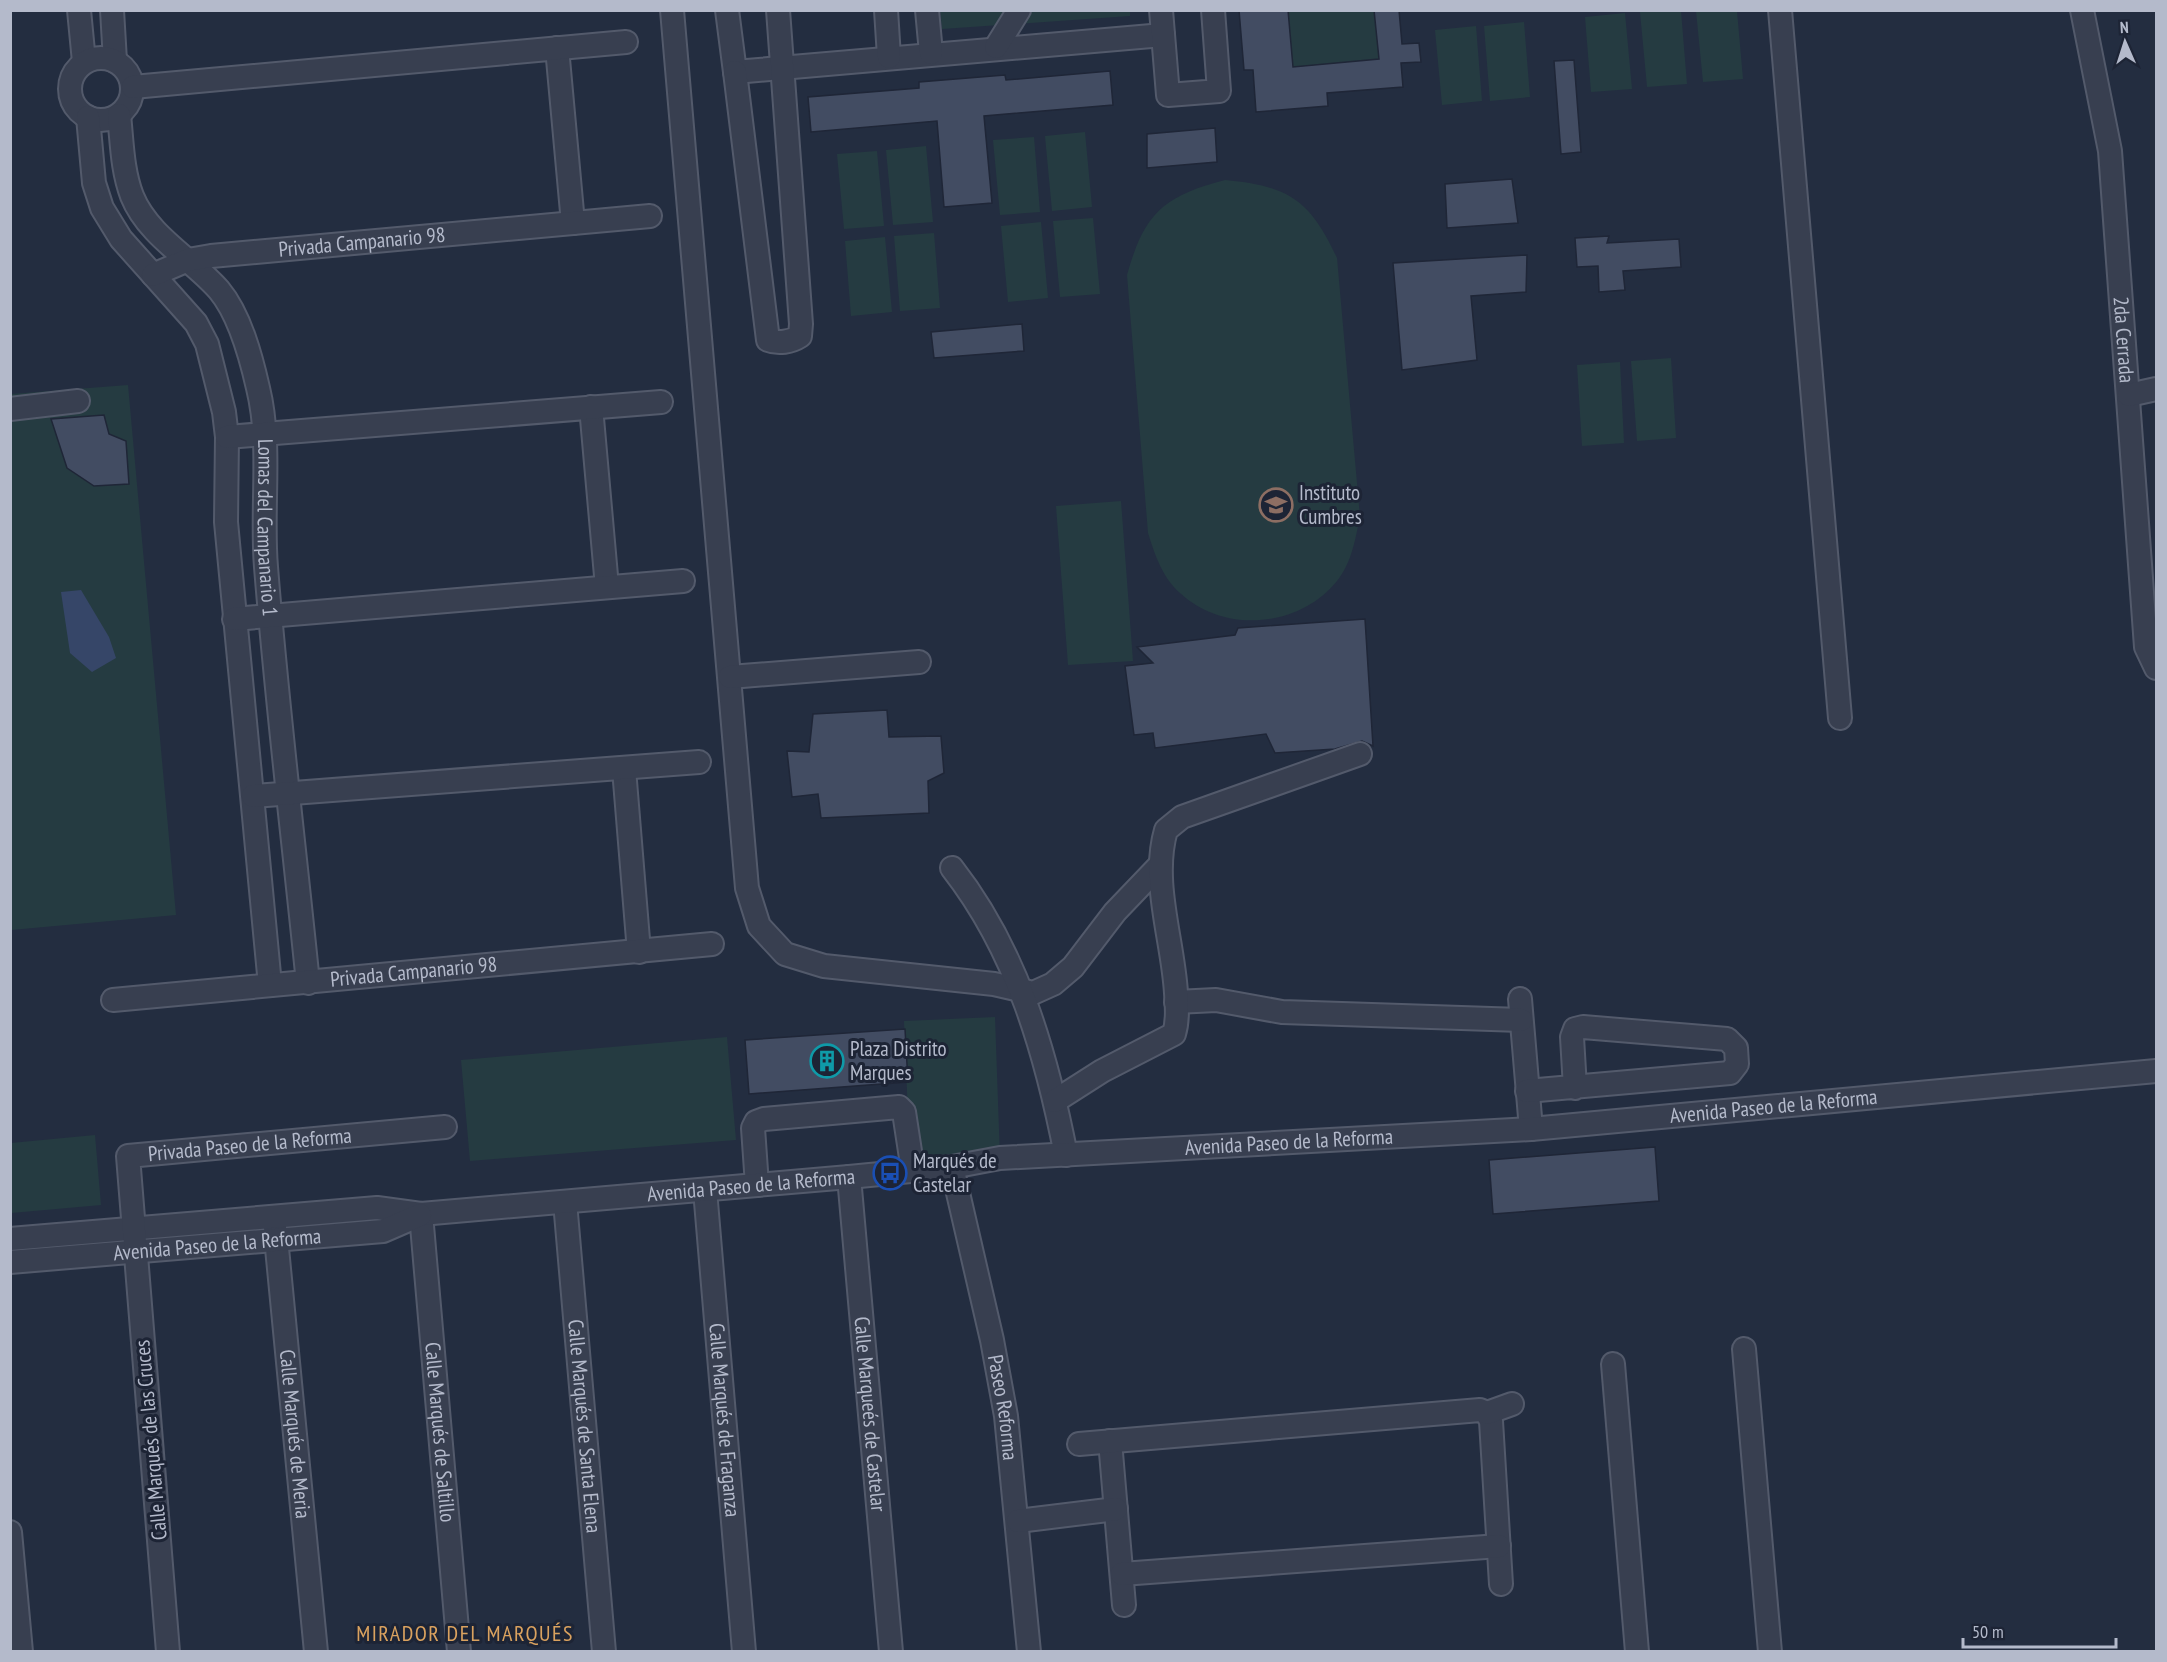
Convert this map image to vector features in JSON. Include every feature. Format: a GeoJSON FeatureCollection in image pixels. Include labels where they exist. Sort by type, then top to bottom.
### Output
{"type":"FeatureCollection","features":[{"type":"Feature","properties":{"kind":"street"},"geometry":{"type":"LineString","coordinates":[[79,10],[84,62]]}},
{"type":"Feature","properties":{"kind":"street"},"geometry":{"type":"LineString","coordinates":[[112,10],[115,61]]}},
{"type":"Feature","properties":{"kind":"street"},"geometry":{"type":"LineString","coordinates":[[672,10],[747,888],[759,926],[785,954],[824,966],[994,984],[1033,993],[1053,984],[1073,967],[1115,912],[1160,865]]}},
{"type":"Feature","properties":{"kind":"street"},"geometry":{"type":"LineString","coordinates":[[727,10],[765,328],[768,340],[774,343],[794,340],[800,336],[801,324],[778,10]]}},
{"type":"Feature","properties":{"kind":"street"},"geometry":{"type":"LineString","coordinates":[[886,10],[889,57]]}},
{"type":"Feature","properties":{"kind":"street"},"geometry":{"type":"LineString","coordinates":[[927,10],[931,53]]}},
{"type":"Feature","properties":{"kind":"street"},"geometry":{"type":"LineString","coordinates":[[996,47],[1019,10]]}},
{"type":"Feature","properties":{"kind":"street"},"geometry":{"type":"LineString","coordinates":[[1161,10],[1168,94],[1219,91],[1213,10]]}},
{"type":"Feature","properties":{"kind":"street"},"geometry":{"type":"LineString","coordinates":[[1780,10],[1840,718]]}},
{"type":"Feature","properties":{"kind":"street","name":"2da Cerrada"},"geometry":{"type":"LineString","coordinates":[[2082,10],[2110,151],[2146,647],[2157,668]]}},
{"type":"Feature","properties":{"kind":"street"},"geometry":{"type":"LineString","coordinates":[[735,72],[996,47],[1163,35]]}},
{"type":"Feature","properties":{"kind":"street"},"geometry":{"type":"LineString","coordinates":[[133,87],[626,42]]}},
{"type":"Feature","properties":{"kind":"street"},"geometry":{"type":"LineString","coordinates":[[557,48],[573,223]]}},
{"type":"Feature","properties":{"kind":"street"},"geometry":{"type":"LineString","coordinates":[[105,58],[115,61],[126,70],[133,87],[127,107],[119,115],[104,120],[88,117],[77,109],[70,91],[75,72],[84,62],[105,58]]}},
{"type":"Feature","properties":{"kind":"street","name":"Lomas del Campanario 1"},"geometry":{"type":"LineString","coordinates":[[119,115],[125,170],[133,198],[153,228],[219,291],[236,320],[258,388],[264,435],[263,526],[270,617],[308,983]]}},
{"type":"Feature","properties":{"kind":"street","name":"Lomas del Campanario 1"},"geometry":{"type":"LineString","coordinates":[[88,117],[94,183],[102,207],[121,239],[182,305],[207,344],[227,437],[226,522],[270,985]]}},
{"type":"Feature","properties":{"kind":"street","name":"Privada Campanario 98"},"geometry":{"type":"LineString","coordinates":[[153,276],[188,260],[650,216]]}},
{"type":"Feature","properties":{"kind":"street"},"geometry":{"type":"LineString","coordinates":[[2129,395],[2157,388]]}},
{"type":"Feature","properties":{"kind":"street"},"geometry":{"type":"LineString","coordinates":[[10,409],[78,401]]}},
{"type":"Feature","properties":{"kind":"street"},"geometry":{"type":"LineString","coordinates":[[227,437],[661,402]]}},
{"type":"Feature","properties":{"kind":"street"},"geometry":{"type":"LineString","coordinates":[[591,407],[607,587]]}},
{"type":"Feature","properties":{"kind":"street"},"geometry":{"type":"LineString","coordinates":[[234,619],[683,580]]}},
{"type":"Feature","properties":{"kind":"street"},"geometry":{"type":"LineString","coordinates":[[730,677],[919,662]]}},
{"type":"Feature","properties":{"kind":"street"},"geometry":{"type":"LineString","coordinates":[[1055,1101],[1102,1071],[1174,1034],[1177,1026],[1176,1002],[1160,865],[1166,830],[1182,817],[1360,754]]}},
{"type":"Feature","properties":{"kind":"street"},"geometry":{"type":"LineString","coordinates":[[253,796],[699,762]]}},
{"type":"Feature","properties":{"kind":"street"},"geometry":{"type":"LineString","coordinates":[[624,768],[639,952]]}},
{"type":"Feature","properties":{"kind":"street"},"geometry":{"type":"LineString","coordinates":[[952,868],[991,923],[1022,991],[1055,1101],[1066,1155]]}},
{"type":"Feature","properties":{"kind":"street","name":"Privada Campanario 98"},"geometry":{"type":"LineString","coordinates":[[113,1000],[712,944]]}},
{"type":"Feature","properties":{"kind":"street"},"geometry":{"type":"LineString","coordinates":[[1176,1002],[1216,1000],[1282,1012],[1521,1009],[1531,1129]]}},
{"type":"Feature","properties":{"kind":"street"},"geometry":{"type":"LineString","coordinates":[[1527,1091],[1575,1088],[1730,1073],[1737,1064],[1736,1048],[1727,1040],[1583,1027],[1575,1029],[1572,1037],[1575,1088]]}},
{"type":"Feature","properties":{"kind":"street","name":"Avenida Paseo de la Reforma"},"geometry":{"type":"LineString","coordinates":[[10,1239],[134,1239],[275,1228],[377,1208],[422,1214],[913,1171],[952,1167],[1000,1158],[1531,1129],[2157,1071]]}},
{"type":"Feature","properties":{"kind":"street"},"geometry":{"type":"LineString","coordinates":[[757,1185],[753,1128],[756,1122],[764,1119],[899,1107],[904,1112],[913,1171]]}},
{"type":"Feature","properties":{"kind":"street","name":"Privada Paseo de la Reforma"},"geometry":{"type":"LineString","coordinates":[[134,1239],[128,1156],[445,1127]]}},
{"type":"Feature","properties":{"kind":"street","name":"Paseo Reforma"},"geometry":{"type":"LineString","coordinates":[[952,1167],[992,1340],[1006,1416],[1029,1652]]}},
{"type":"Feature","properties":{"kind":"street","name":"Calle Marqueés de Castelar"},"geometry":{"type":"LineString","coordinates":[[849,1177],[891,1652]]}},
{"type":"Feature","properties":{"kind":"street","name":"Calle Marqués de Fraganza"},"geometry":{"type":"LineString","coordinates":[[705,1190],[744,1652]]}},
{"type":"Feature","properties":{"kind":"street","name":"Calle Marqués de Santa Elena"},"geometry":{"type":"LineString","coordinates":[[565,1202],[604,1652]]}},
{"type":"Feature","properties":{"kind":"street","name":"Calle Marqués de Saltillo"},"geometry":{"type":"LineString","coordinates":[[422,1214],[459,1652]]}},
{"type":"Feature","properties":{"kind":"street","name":"Calle Marqués de Meria"},"geometry":{"type":"LineString","coordinates":[[275,1228],[316,1652]]}},
{"type":"Feature","properties":{"kind":"street","name":"Avenida Paseo de la Reforma"},"geometry":{"type":"LineString","coordinates":[[10,1262],[134,1239]]}},
{"type":"Feature","properties":{"kind":"street","name":"Calle Marqués de las Cruces"},"geometry":{"type":"LineString","coordinates":[[134,1239],[168,1652]]}},
{"type":"Feature","properties":{"kind":"street"},"geometry":{"type":"LineString","coordinates":[[1744,1349],[1770,1652]]}},
{"type":"Feature","properties":{"kind":"street"},"geometry":{"type":"LineString","coordinates":[[1613,1364],[1637,1652]]}},
{"type":"Feature","properties":{"kind":"street"},"geometry":{"type":"LineString","coordinates":[[1487,1413],[1512,1404]]}},
{"type":"Feature","properties":{"kind":"street"},"geometry":{"type":"LineString","coordinates":[[1079,1444],[1480,1410],[1487,1413],[1491,1421],[1501,1584]]}},
{"type":"Feature","properties":{"kind":"street"},"geometry":{"type":"LineString","coordinates":[[1110,1441],[1124,1605]]}},
{"type":"Feature","properties":{"kind":"street"},"geometry":{"type":"LineString","coordinates":[[1018,1521],[1116,1509]]}},
{"type":"Feature","properties":{"kind":"street"},"geometry":{"type":"LineString","coordinates":[[10,1532],[21,1652]]}},
{"type":"Feature","properties":{"kind":"street"},"geometry":{"type":"LineString","coordinates":[[1122,1574],[1499,1546]]}},
{"type":"Feature","properties":{"kind":"green space"},"geometry":{"type":"Polygon","coordinates":[[[1130,10],[1130,16],[942,29],[940,11],[1130,10]]]}},
{"type":"Feature","properties":{"kind":"green space"},"geometry":{"type":"Polygon","coordinates":[[[1288,11],[1374,11],[1379,59],[1293,67],[1288,11]]]}},
{"type":"Feature","properties":{"kind":"green space"},"geometry":{"type":"Polygon","coordinates":[[[1681,11],[1687,84],[1647,87],[1640,12],[1681,11]]]}},
{"type":"Feature","properties":{"kind":"green space"},"geometry":{"type":"Polygon","coordinates":[[[1696,11],[1737,11],[1743,79],[1703,82],[1696,11]]]}},
{"type":"Feature","properties":{"kind":"green space"},"geometry":{"type":"Polygon","coordinates":[[[1625,13],[1632,89],[1591,92],[1585,17],[1625,13]]]}},
{"type":"Feature","properties":{"kind":"green space"},"geometry":{"type":"Polygon","coordinates":[[[1524,22],[1530,97],[1490,101],[1484,26],[1524,22]]]}},
{"type":"Feature","properties":{"kind":"green space"},"geometry":{"type":"Polygon","coordinates":[[[1476,26],[1482,101],[1442,105],[1435,30],[1476,26]]]}},
{"type":"Feature","properties":{"kind":"green space"},"geometry":{"type":"Polygon","coordinates":[[[1085,132],[1092,207],[1052,211],[1045,136],[1085,132]]]}},
{"type":"Feature","properties":{"kind":"green space"},"geometry":{"type":"Polygon","coordinates":[[[1034,137],[1040,212],[1000,215],[993,140],[1034,137]]]}},
{"type":"Feature","properties":{"kind":"green space"},"geometry":{"type":"Polygon","coordinates":[[[926,146],[933,222],[893,225],[886,150],[926,146]]]}},
{"type":"Feature","properties":{"kind":"green space"},"geometry":{"type":"Polygon","coordinates":[[[877,151],[884,226],[844,229],[837,154],[877,151]]]}},
{"type":"Feature","properties":{"kind":"green space"},"geometry":{"type":"Polygon","coordinates":[[[1225,180],[1266,187],[1295,200],[1307,209],[1317,222],[1337,258],[1360,517],[1350,558],[1337,581],[1321,597],[1303,608],[1282,616],[1261,620],[1239,620],[1218,615],[1198,606],[1180,593],[1164,573],[1148,533],[1127,275],[1141,237],[1149,222],[1159,211],[1186,193],[1225,180]]]}},
{"type":"Feature","properties":{"kind":"green space"},"geometry":{"type":"Polygon","coordinates":[[[1093,218],[1100,294],[1060,297],[1053,221],[1093,218]]]}},
{"type":"Feature","properties":{"kind":"green space"},"geometry":{"type":"Polygon","coordinates":[[[1041,222],[1048,298],[1008,302],[1001,226],[1041,222]]]}},
{"type":"Feature","properties":{"kind":"green space"},"geometry":{"type":"Polygon","coordinates":[[[934,233],[940,308],[900,311],[894,236],[934,233]]]}},
{"type":"Feature","properties":{"kind":"green space"},"geometry":{"type":"Polygon","coordinates":[[[885,237],[892,312],[851,316],[845,241],[885,237]]]}},
{"type":"Feature","properties":{"kind":"green space"},"geometry":{"type":"Polygon","coordinates":[[[1671,358],[1676,438],[1637,441],[1631,361],[1671,358]]]}},
{"type":"Feature","properties":{"kind":"green space"},"geometry":{"type":"Polygon","coordinates":[[[1620,362],[1624,443],[1582,446],[1577,365],[1620,362]]]}},
{"type":"Feature","properties":{"kind":"green space"},"geometry":{"type":"Polygon","coordinates":[[[128,385],[176,915],[11,930],[11,394],[128,385]]]}},
{"type":"Feature","properties":{"kind":"green space"},"geometry":{"type":"Polygon","coordinates":[[[1121,501],[1133,661],[1068,665],[1056,506],[1121,501]]]}},
{"type":"Feature","properties":{"kind":"green space"},"geometry":{"type":"Polygon","coordinates":[[[995,1017],[1000,1158],[910,1162],[904,1021],[995,1017]]]}},
{"type":"Feature","properties":{"kind":"green space"},"geometry":{"type":"Polygon","coordinates":[[[727,1037],[736,1140],[470,1161],[461,1060],[727,1037]]]}},
{"type":"Feature","properties":{"kind":"green space"},"geometry":{"type":"Polygon","coordinates":[[[95,1135],[101,1205],[11,1213],[11,1143],[95,1135]]]}},
{"type":"Feature","properties":{"kind":"water"},"geometry":{"type":"Polygon","coordinates":[[[81,590],[109,637],[116,658],[92,672],[70,653],[61,592],[81,590]]]}},
{"type":"Feature","properties":{"kind":"building"},"geometry":{"type":"Polygon","coordinates":[[[1239,10],[1288,10],[1293,67],[1379,59],[1374,10],[1399,10],[1402,44],[1419,43],[1421,62],[1401,63],[1403,87],[1327,93],[1328,106],[1256,112],[1253,70],[1244,70],[1239,10]]]}},
{"type":"Feature","properties":{"kind":"building"},"geometry":{"type":"Polygon","coordinates":[[[1574,60],[1581,152],[1561,154],[1554,61],[1574,60]]]}},
{"type":"Feature","properties":{"kind":"building"},"geometry":{"type":"Polygon","coordinates":[[[1110,71],[1113,105],[984,116],[992,203],[944,207],[937,121],[811,132],[808,97],[919,88],[919,82],[1005,75],[1006,80],[1110,71]]]}},
{"type":"Feature","properties":{"kind":"building"},"geometry":{"type":"Polygon","coordinates":[[[1215,128],[1217,162],[1147,168],[1147,134],[1215,128]]]}},
{"type":"Feature","properties":{"kind":"building"},"geometry":{"type":"Polygon","coordinates":[[[1512,179],[1518,223],[1447,228],[1445,184],[1512,179]]]}},
{"type":"Feature","properties":{"kind":"building"},"geometry":{"type":"Polygon","coordinates":[[[1609,236],[1607,243],[1679,239],[1681,267],[1623,271],[1625,290],[1599,292],[1598,266],[1577,267],[1575,238],[1609,236]]]}},
{"type":"Feature","properties":{"kind":"building"},"geometry":{"type":"Polygon","coordinates":[[[1527,255],[1526,292],[1471,296],[1477,360],[1402,370],[1393,263],[1527,255]]]}},
{"type":"Feature","properties":{"kind":"building"},"geometry":{"type":"Polygon","coordinates":[[[1022,324],[1024,351],[934,358],[931,332],[1022,324]]]}},
{"type":"Feature","properties":{"kind":"building"},"geometry":{"type":"Polygon","coordinates":[[[104,415],[109,434],[126,441],[129,484],[94,486],[67,468],[51,419],[104,415]]]}},
{"type":"Feature","properties":{"kind":"building"},"geometry":{"type":"Polygon","coordinates":[[[1365,619],[1373,746],[1362,741],[1335,749],[1275,753],[1266,734],[1155,748],[1153,733],[1134,735],[1125,666],[1153,663],[1137,647],[1235,635],[1238,628],[1365,619]]]}},
{"type":"Feature","properties":{"kind":"building"},"geometry":{"type":"Polygon","coordinates":[[[887,710],[889,737],[941,736],[944,773],[928,781],[929,813],[821,818],[818,794],[792,797],[787,751],[809,752],[813,714],[887,710]]]}},
{"type":"Feature","properties":{"kind":"building","name":"Plaza Distrito Marques"},"geometry":{"type":"Polygon","coordinates":[[[905,1029],[908,1082],[749,1094],[745,1040],[905,1029]]]}},
{"type":"Feature","properties":{"kind":"building"},"geometry":{"type":"Polygon","coordinates":[[[1655,1147],[1659,1201],[1493,1214],[1489,1160],[1655,1147]]]}},
{"type":"Feature","properties":{"kind":"place","name":"Instituto Cumbres"},"geometry":{"type":"Point","coordinates":[1276,505]}},
{"type":"Feature","properties":{"kind":"place","name":"Plaza Distrito Marques"},"geometry":{"type":"Point","coordinates":[827,1061]}},
{"type":"Feature","properties":{"kind":"place","name":"Marqués de Castelar"},"geometry":{"type":"Point","coordinates":[890,1173]}},
{"type":"Feature","properties":{"kind":"district","name":"MIRADOR DEL MARQUÉS"},"geometry":{"type":"Point","coordinates":[465,1633]}}]}
